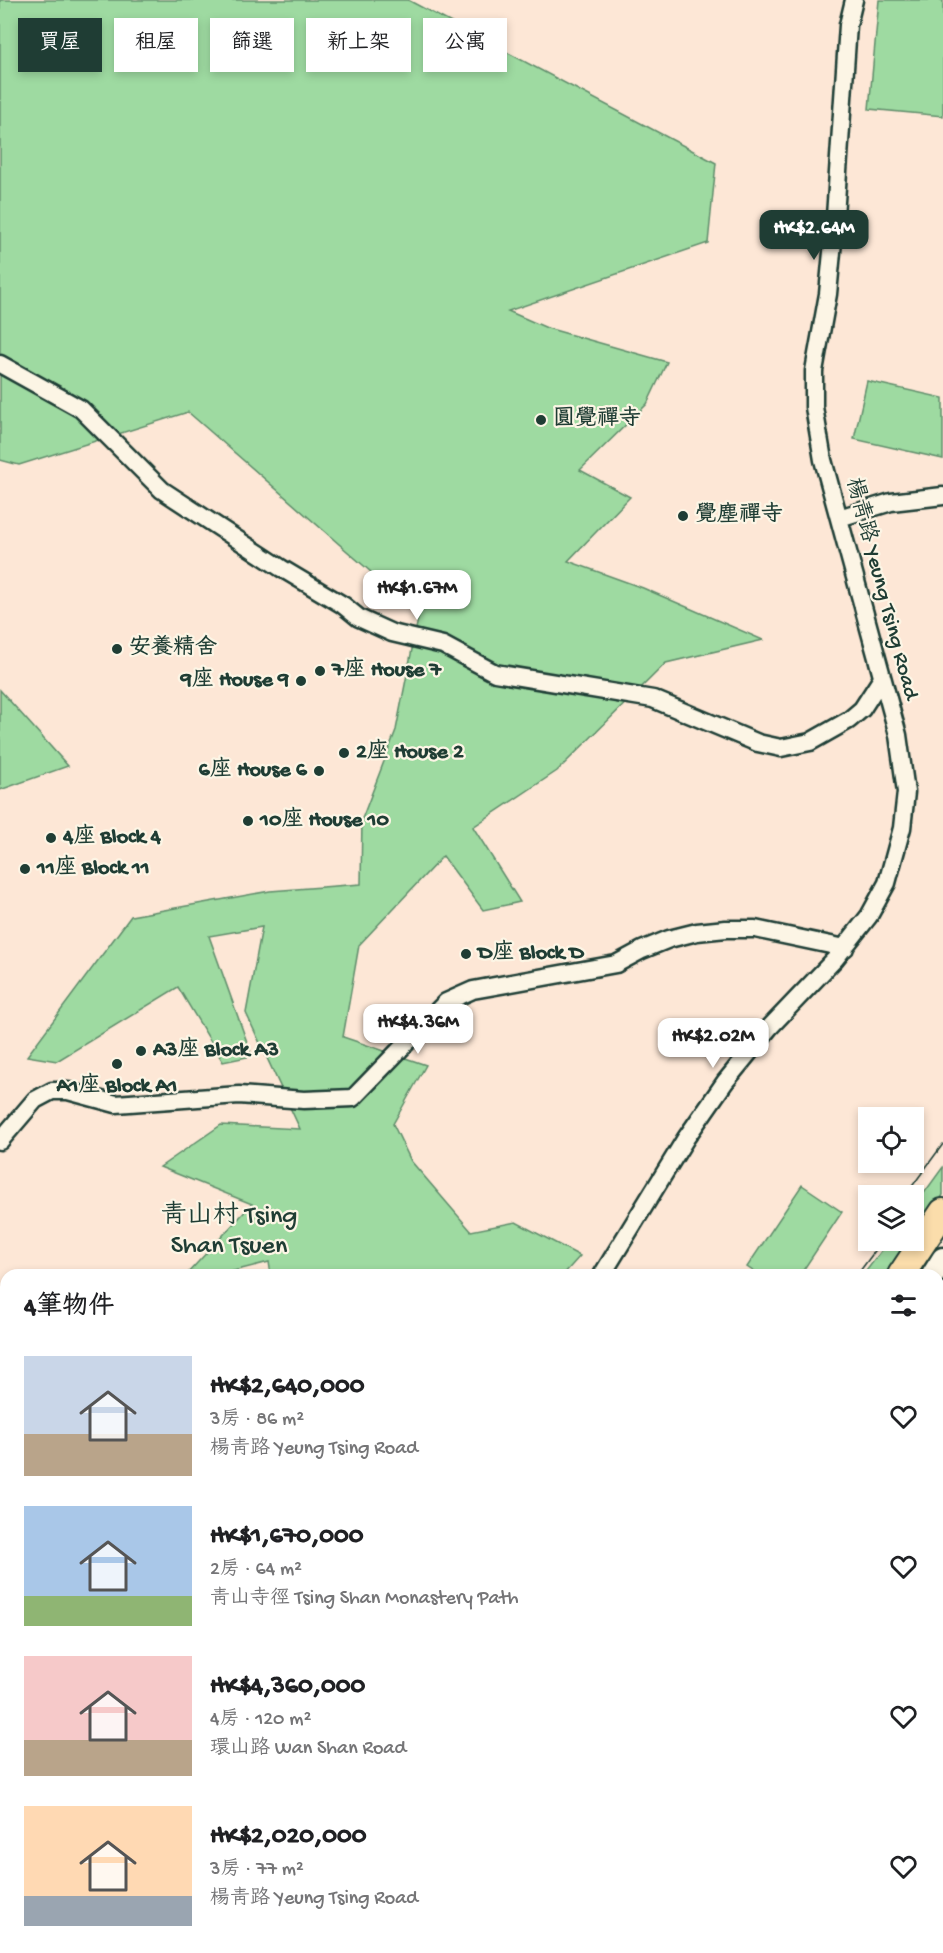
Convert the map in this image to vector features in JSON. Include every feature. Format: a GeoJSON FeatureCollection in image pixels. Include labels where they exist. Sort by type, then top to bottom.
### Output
{"type":"FeatureCollection","features":[{"type":"Feature","properties":{"kind":"main road"},"geometry":{"type":"LineString","coordinates":[[905,1269],[943,1212]]}},
{"type":"Feature","properties":{"kind":"street","name":"楊青路 Yeung Tsing Road"},"geometry":{"type":"LineString","coordinates":[[606,1269],[686,1138],[725,1082],[769,1028],[845,948],[869,916],[893,867],[902,828],[906,792],[898,735],[819,442],[813,393],[814,371],[828,294],[845,57],[848,25],[854,0]]}},
{"type":"Feature","properties":{"kind":"street"},"geometry":{"type":"LineString","coordinates":[[0,364],[81,409],[162,490],[281,568],[343,605],[359,618],[392,633],[443,645],[495,673],[653,699],[758,743],[781,748],[810,742],[849,720],[862,710],[882,678]]}},
{"type":"Feature","properties":{"kind":"street"},"geometry":{"type":"LineString","coordinates":[[838,518],[891,502],[943,496]]}},
{"type":"Feature","properties":{"kind":"street"},"geometry":{"type":"LineString","coordinates":[[0,1141],[35,1100],[52,1091],[68,1091],[116,1104],[239,1095],[304,1100],[353,1098],[446,1002],[473,990],[616,964],[669,939],[697,932],[755,929],[845,948]]}},
{"type":"Feature","properties":{"kind":"green space"},"geometry":{"type":"Polygon","coordinates":[[[0,0],[408,0],[442,18],[423,18],[423,72],[507,72],[507,52],[716,163],[708,243],[508,311],[547,328],[667,362],[647,404],[580,470],[630,497],[568,561],[643,588],[763,640],[666,663],[557,771],[473,827],[520,902],[483,910],[443,856],[359,945],[343,1037],[426,1065],[393,1124],[411,1161],[471,1231],[516,1222],[580,1256],[568,1269],[270,1269],[269,1262],[242,1269],[192,1269],[252,1204],[160,1167],[221,1125],[300,1129],[246,1013],[262,927],[209,936],[252,1056],[223,1062],[178,987],[57,1061],[27,1056],[131,916],[270,891],[361,884],[362,819],[396,730],[419,614],[188,412],[19,465],[0,460],[0,0]]]}},
{"type":"Feature","properties":{"kind":"green space"},"geometry":{"type":"Polygon","coordinates":[[[879,0],[943,0],[943,116],[869,109],[879,0]]]}},
{"type":"Feature","properties":{"kind":"green space"},"geometry":{"type":"Polygon","coordinates":[[[867,381],[943,398],[943,459],[854,439],[867,381]]]}},
{"type":"Feature","properties":{"kind":"green space"},"geometry":{"type":"Polygon","coordinates":[[[0,690],[68,766],[0,790],[0,690]]]}},
{"type":"Feature","properties":{"kind":"green space"},"geometry":{"type":"Polygon","coordinates":[[[943,1167],[943,1195],[924,1224],[924,1193],[943,1167]]]}},
{"type":"Feature","properties":{"kind":"green space"},"geometry":{"type":"Polygon","coordinates":[[[802,1185],[842,1212],[804,1269],[750,1269],[747,1267],[802,1185]]]}},
{"type":"Feature","properties":{"kind":"green space"},"geometry":{"type":"Polygon","coordinates":[[[881,1251],[905,1251],[893,1269],[868,1269],[881,1251]]]}},
{"type":"Feature","properties":{"kind":"tram line"},"geometry":{"type":"LineString","coordinates":[[913,1185],[943,1144]]}},
{"type":"Feature","properties":{"kind":"tram line"},"geometry":{"type":"LineString","coordinates":[[861,1269],[875,1251]]}},
{"type":"Feature","properties":{"kind":"place","name":"圓覺禪寺"},"geometry":{"type":"Point","coordinates":[541,420]}},
{"type":"Feature","properties":{"kind":"place","name":"覺塵禪寺"},"geometry":{"type":"Point","coordinates":[683,516]}},
{"type":"Feature","properties":{"kind":"place","name":"安養精舍"},"geometry":{"type":"Point","coordinates":[117,649]}},
{"type":"Feature","properties":{"kind":"place","name":"7座 House 7"},"geometry":{"type":"Point","coordinates":[320,671]}},
{"type":"Feature","properties":{"kind":"place","name":"9座 House 9"},"geometry":{"type":"Point","coordinates":[301,681]}},
{"type":"Feature","properties":{"kind":"place","name":"2座 House 2"},"geometry":{"type":"Point","coordinates":[344,753]}},
{"type":"Feature","properties":{"kind":"place","name":"6座 House 6"},"geometry":{"type":"Point","coordinates":[319,771]}},
{"type":"Feature","properties":{"kind":"place","name":"10座 House 10"},"geometry":{"type":"Point","coordinates":[248,821]}},
{"type":"Feature","properties":{"kind":"place","name":"4座 Block 4"},"geometry":{"type":"Point","coordinates":[51,838]}},
{"type":"Feature","properties":{"kind":"place","name":"11座 Block 11"},"geometry":{"type":"Point","coordinates":[25,869]}},
{"type":"Feature","properties":{"kind":"place","name":"D座 Block D"},"geometry":{"type":"Point","coordinates":[466,954]}},
{"type":"Feature","properties":{"kind":"place","name":"A3座 Block A3"},"geometry":{"type":"Point","coordinates":[141,1051]}},
{"type":"Feature","properties":{"kind":"place","name":"A1座 Block A1"},"geometry":{"type":"Point","coordinates":[117,1064]}},
{"type":"Feature","properties":{"kind":"district","name":"青山村 Tsing Shan Tsuen"},"geometry":{"type":"Point","coordinates":[229,1232]}}]}
